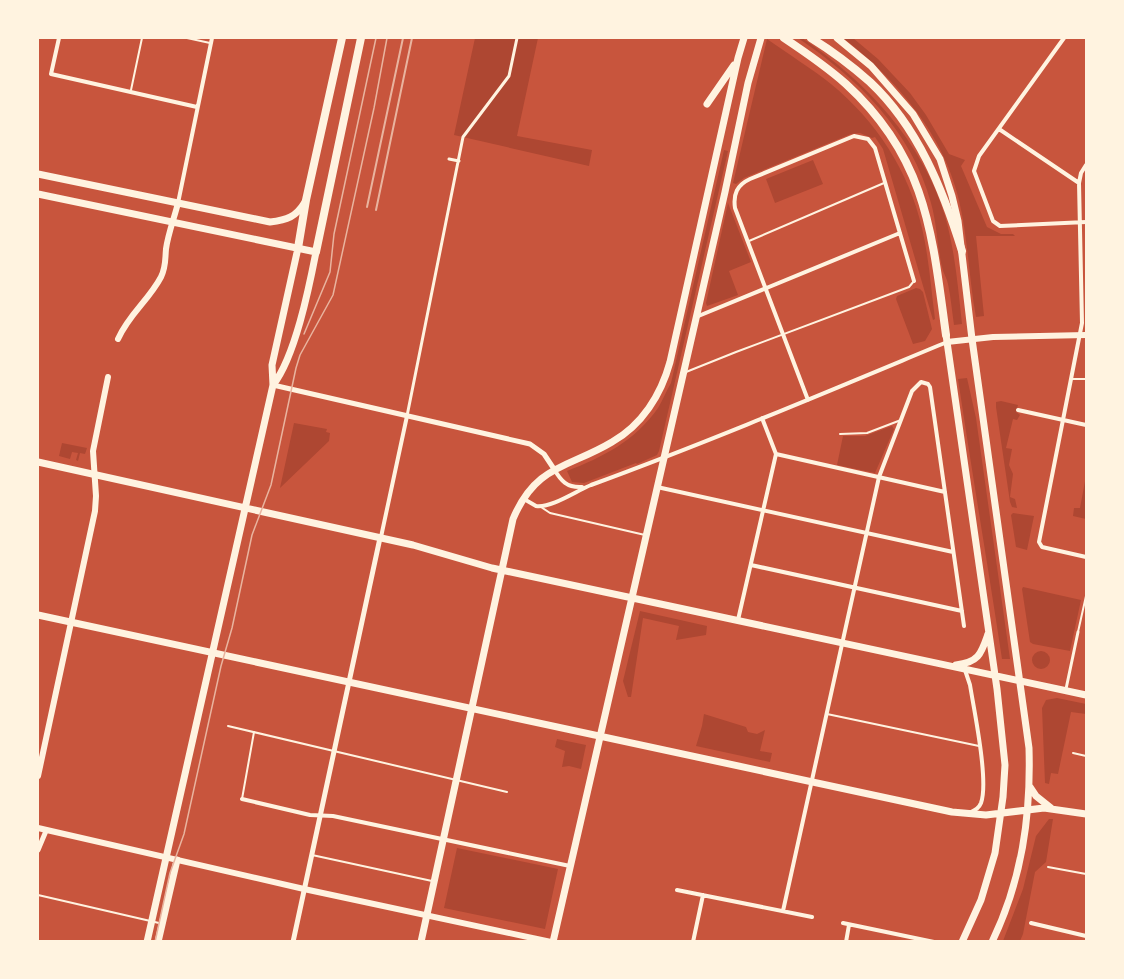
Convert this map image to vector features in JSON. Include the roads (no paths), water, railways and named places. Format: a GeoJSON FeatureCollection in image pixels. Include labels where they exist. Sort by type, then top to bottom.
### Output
{"type":"FeatureCollection","features":[{"type":"Feature","properties":{"kind":"highway"},"geometry":{"type":"LineString","coordinates":[[298,248],[306,200],[342,38]]}},
{"type":"Feature","properties":{"kind":"highway"},"geometry":{"type":"LineString","coordinates":[[316,252],[361,38]]}},
{"type":"Feature","properties":{"kind":"highway"},"geometry":{"type":"LineString","coordinates":[[784,38],[853,90],[901,150],[918,187],[926,213],[936,260],[946,339]]}},
{"type":"Feature","properties":{"kind":"highway"},"geometry":{"type":"LineString","coordinates":[[811,38],[837,55],[870,83],[903,121],[920,147],[941,190],[962,251]]}},
{"type":"Feature","properties":{"kind":"main road"},"geometry":{"type":"LineString","coordinates":[[421,942],[513,519],[524,498],[536,483],[554,469],[606,446],[627,432],[650,406],[664,382],[744,38]]}},
{"type":"Feature","properties":{"kind":"main road"},"geometry":{"type":"LineString","coordinates":[[38,828],[304,889],[552,942],[684,374],[748,83],[761,38]]}},
{"type":"Feature","properties":{"kind":"main road"},"geometry":{"type":"LineString","coordinates":[[837,38],[889,84],[931,141],[947,176],[958,221],[972,339],[1029,748],[1029,808],[1021,860],[1005,911],[992,942]]}},
{"type":"Feature","properties":{"kind":"main road"},"geometry":{"type":"LineString","coordinates":[[707,104],[738,58]]}},
{"type":"Feature","properties":{"kind":"main road"},"geometry":{"type":"LineString","coordinates":[[38,174],[270,222],[291,218],[297,214],[306,200]]}},
{"type":"Feature","properties":{"kind":"main road"},"geometry":{"type":"LineString","coordinates":[[38,194],[316,252],[303,309],[284,368],[273,385]]}},
{"type":"Feature","properties":{"kind":"main road"},"geometry":{"type":"LineString","coordinates":[[118,339],[130,316],[150,294],[162,276],[178,203]]}},
{"type":"Feature","properties":{"kind":"main road"},"geometry":{"type":"LineString","coordinates":[[147,942],[273,385],[272,365],[298,248]]}},
{"type":"Feature","properties":{"kind":"main road"},"geometry":{"type":"LineString","coordinates":[[962,942],[989,877],[995,854],[1005,787],[1004,748],[946,339],[1084,335]]}},
{"type":"Feature","properties":{"kind":"main road"},"geometry":{"type":"LineString","coordinates":[[38,776],[95,511],[93,451],[108,376]]}},
{"type":"Feature","properties":{"kind":"main road"},"geometry":{"type":"LineString","coordinates":[[38,462],[246,506],[428,549],[501,570],[1086,695]]}},
{"type":"Feature","properties":{"kind":"main road"},"geometry":{"type":"LineString","coordinates":[[38,615],[964,814],[1002,813],[1029,808],[1051,808],[1086,814]]}},
{"type":"Feature","properties":{"kind":"main road"},"geometry":{"type":"LineString","coordinates":[[951,666],[974,661],[982,650],[989,632]]}},
{"type":"Feature","properties":{"kind":"main road"},"geometry":{"type":"LineString","coordinates":[[1029,786],[1036,796],[1051,808]]}},
{"type":"Feature","properties":{"kind":"main road"},"geometry":{"type":"LineString","coordinates":[[158,942],[177,860]]}},
{"type":"Feature","properties":{"kind":"street"},"geometry":{"type":"LineString","coordinates":[[59,38],[51,74],[198,107]]}},
{"type":"Feature","properties":{"kind":"street"},"geometry":{"type":"LineString","coordinates":[[293,942],[407,416],[464,137],[509,76],[517,38]]}},
{"type":"Feature","properties":{"kind":"street"},"geometry":{"type":"LineString","coordinates":[[1064,38],[979,156],[974,167],[993,221],[1000,226],[1086,222]]}},
{"type":"Feature","properties":{"kind":"street"},"geometry":{"type":"LineString","coordinates":[[178,203],[212,40]]}},
{"type":"Feature","properties":{"kind":"street"},"geometry":{"type":"LineString","coordinates":[[999,129],[1079,183]]}},
{"type":"Feature","properties":{"kind":"street"},"geometry":{"type":"LineString","coordinates":[[808,400],[734,205],[735,194],[739,186],[750,179],[854,136],[865,137],[870,140],[874,148],[914,281]]}},
{"type":"Feature","properties":{"kind":"street"},"geometry":{"type":"LineString","coordinates":[[449,159],[459,161]]}},
{"type":"Feature","properties":{"kind":"street"},"geometry":{"type":"LineString","coordinates":[[1086,166],[1079,178],[1084,270],[1084,335],[1063,420],[1039,542],[1042,548],[1086,558]]}},
{"type":"Feature","properties":{"kind":"street"},"geometry":{"type":"LineString","coordinates":[[696,317],[900,233]]}},
{"type":"Feature","properties":{"kind":"street"},"geometry":{"type":"LineString","coordinates":[[524,498],[541,507],[586,487],[663,459],[808,400],[946,339]]}},
{"type":"Feature","properties":{"kind":"street"},"geometry":{"type":"LineString","coordinates":[[783,911],[879,477],[914,388],[919,383],[925,382],[930,387],[964,626]]}},
{"type":"Feature","properties":{"kind":"street"},"geometry":{"type":"LineString","coordinates":[[273,385],[530,444],[544,454],[560,479],[568,485],[586,487]]}},
{"type":"Feature","properties":{"kind":"street"},"geometry":{"type":"LineString","coordinates":[[1018,410],[1086,425]]}},
{"type":"Feature","properties":{"kind":"street"},"geometry":{"type":"LineString","coordinates":[[738,620],[776,454],[762,418]]}},
{"type":"Feature","properties":{"kind":"street"},"geometry":{"type":"LineString","coordinates":[[776,454],[945,492]]}},
{"type":"Feature","properties":{"kind":"street"},"geometry":{"type":"LineString","coordinates":[[657,486],[953,552]]}},
{"type":"Feature","properties":{"kind":"street"},"geometry":{"type":"LineString","coordinates":[[751,565],[962,611]]}},
{"type":"Feature","properties":{"kind":"street"},"geometry":{"type":"LineString","coordinates":[[1065,690],[1078,632]]}},
{"type":"Feature","properties":{"kind":"street"},"geometry":{"type":"LineString","coordinates":[[964,814],[978,808],[982,801],[983,780],[980,746],[970,685],[965,669]]}},
{"type":"Feature","properties":{"kind":"street"},"geometry":{"type":"LineString","coordinates":[[242,799],[310,815],[321,815],[570,866]]}},
{"type":"Feature","properties":{"kind":"street"},"geometry":{"type":"LineString","coordinates":[[38,850],[46,831]]}},
{"type":"Feature","properties":{"kind":"street"},"geometry":{"type":"LineString","coordinates":[[676,890],[812,917]]}},
{"type":"Feature","properties":{"kind":"street"},"geometry":{"type":"LineString","coordinates":[[693,942],[703,895]]}},
{"type":"Feature","properties":{"kind":"street"},"geometry":{"type":"LineString","coordinates":[[843,923],[934,942]]}},
{"type":"Feature","properties":{"kind":"street"},"geometry":{"type":"LineString","coordinates":[[1031,923],[1086,936]]}},
{"type":"Feature","properties":{"kind":"street"},"geometry":{"type":"LineString","coordinates":[[846,942],[849,925]]}},
{"type":"Feature","properties":{"kind":"lane"},"geometry":{"type":"LineString","coordinates":[[130,91],[142,38]]}},
{"type":"Feature","properties":{"kind":"lane"},"geometry":{"type":"LineString","coordinates":[[187,38],[212,40]]}},
{"type":"Feature","properties":{"kind":"lane"},"geometry":{"type":"LineString","coordinates":[[749,241],[885,183]]}},
{"type":"Feature","properties":{"kind":"lane"},"geometry":{"type":"LineString","coordinates":[[684,374],[909,287],[914,281]]}},
{"type":"Feature","properties":{"kind":"lane"},"geometry":{"type":"LineString","coordinates":[[1072,379],[1086,379]]}},
{"type":"Feature","properties":{"kind":"lane"},"geometry":{"type":"LineString","coordinates":[[840,434],[867,433],[901,420]]}},
{"type":"Feature","properties":{"kind":"lane"},"geometry":{"type":"LineString","coordinates":[[541,507],[550,513],[646,535]]}},
{"type":"Feature","properties":{"kind":"lane"},"geometry":{"type":"LineString","coordinates":[[1078,632],[1086,596]]}},
{"type":"Feature","properties":{"kind":"lane"},"geometry":{"type":"LineString","coordinates":[[825,714],[980,746]]}},
{"type":"Feature","properties":{"kind":"lane"},"geometry":{"type":"LineString","coordinates":[[228,726],[507,792]]}},
{"type":"Feature","properties":{"kind":"lane"},"geometry":{"type":"LineString","coordinates":[[242,799],[254,732]]}},
{"type":"Feature","properties":{"kind":"lane"},"geometry":{"type":"LineString","coordinates":[[1073,753],[1086,756]]}},
{"type":"Feature","properties":{"kind":"lane"},"geometry":{"type":"LineString","coordinates":[[312,855],[434,882]]}},
{"type":"Feature","properties":{"kind":"lane"},"geometry":{"type":"LineString","coordinates":[[1048,867],[1086,874]]}},
{"type":"Feature","properties":{"kind":"lane"},"geometry":{"type":"LineString","coordinates":[[38,895],[162,923]]}},
{"type":"Feature","properties":{"kind":"tram line"},"geometry":{"type":"LineString","coordinates":[[304,334],[330,272],[334,234],[376,38]]}},
{"type":"Feature","properties":{"kind":"tram line"},"geometry":{"type":"LineString","coordinates":[[155,942],[170,873],[184,834],[252,535],[271,485],[296,368],[300,355],[333,295],[387,38]]}},
{"type":"Feature","properties":{"kind":"railway"},"geometry":{"type":"LineString","coordinates":[[367,207],[403,38]]}},
{"type":"Feature","properties":{"kind":"railway"},"geometry":{"type":"LineString","coordinates":[[376,210],[412,38]]}}]}
